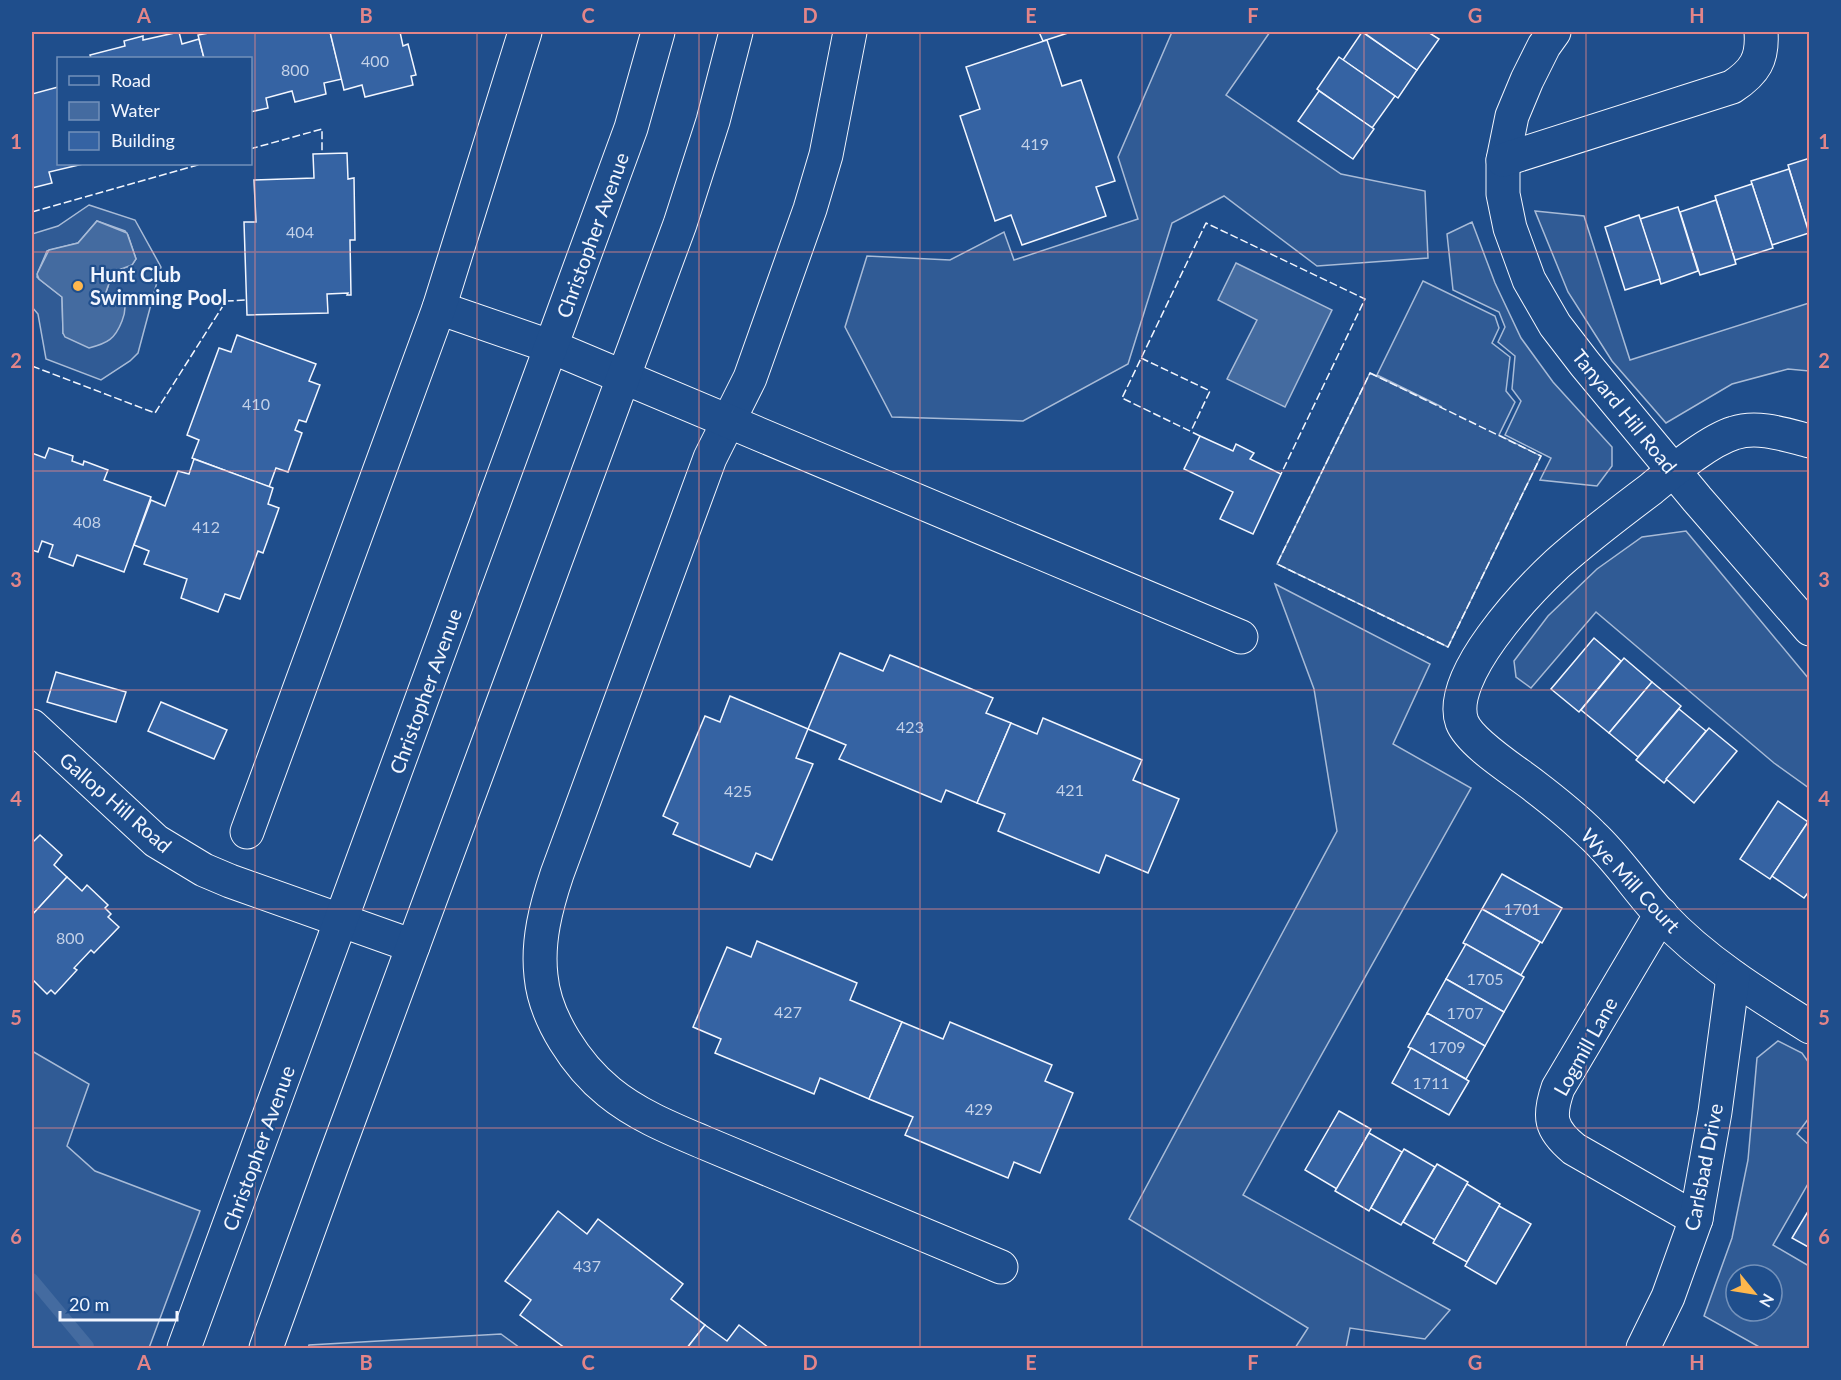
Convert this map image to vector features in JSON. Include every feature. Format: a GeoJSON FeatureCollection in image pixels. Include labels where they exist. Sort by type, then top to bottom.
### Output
{"type":"FeatureCollection","features":[{"type":"Feature","properties":{"kind":"street"},"geometry":{"type":"LineString","coordinates":[[247,832],[439,308],[525,32]]}},
{"type":"Feature","properties":{"kind":"street","name":"Christopher Avenue"},"geometry":{"type":"LineString","coordinates":[[184,1348],[631,128],[658,32]]}},
{"type":"Feature","properties":{"kind":"street"},"geometry":{"type":"LineString","coordinates":[[266,1348],[680,224],[713,121],[736,32]]}},
{"type":"Feature","properties":{"kind":"street"},"geometry":{"type":"LineString","coordinates":[[850,32],[826,155],[810,209],[750,378],[710,458],[547,903],[540,940],[541,977],[548,1005],[561,1034],[589,1074],[610,1093],[636,1110],[661,1124],[1001,1267]]}},
{"type":"Feature","properties":{"kind":"street","name":"Tanyard Hill Road"},"geometry":{"type":"LineString","coordinates":[[1554,32],[1544,46],[1516,107],[1503,160],[1503,194],[1510,228],[1529,280],[1573,348],[1809,629]]}},
{"type":"Feature","properties":{"kind":"street"},"geometry":{"type":"LineString","coordinates":[[1503,160],[1731,87],[1746,78],[1756,64],[1762,47],[1761,32]]}},
{"type":"Feature","properties":{"kind":"street"},"geometry":{"type":"LineString","coordinates":[[439,308],[552,347],[1241,637]]}},
{"type":"Feature","properties":{"kind":"street"},"geometry":{"type":"LineString","coordinates":[[1674,471],[1725,437],[1747,430],[1809,441]]}},
{"type":"Feature","properties":{"kind":"street","name":"Wye Mill Court"},"geometry":{"type":"LineString","coordinates":[[1674,471],[1557,564],[1517,605],[1492,637],[1470,672],[1460,705],[1462,722],[1471,737],[1594,836],[1661,915],[1686,939],[1733,977],[1809,1027]]}},
{"type":"Feature","properties":{"kind":"street","name":"Gallop Hill Road"},"geometry":{"type":"LineString","coordinates":[[32,726],[156,841],[180,857],[230,881],[413,946]]}},
{"type":"Feature","properties":{"kind":"street","name":"Logmill Lane"},"geometry":{"type":"LineString","coordinates":[[1661,915],[1558,1088],[1552,1104],[1552,1122],[1560,1137],[1574,1149],[1696,1219]]}},
{"type":"Feature","properties":{"kind":"street","name":"Carlsbad Drive"},"geometry":{"type":"LineString","coordinates":[[1642,1348],[1668,1297],[1696,1219],[1715,1112],[1733,977]]}},
{"type":"Feature","properties":{"kind":"shaded area"},"geometry":{"type":"Polygon","coordinates":[[[1172,32],[1270,32],[1226,95],[1341,174],[1425,191],[1428,258],[1317,266],[1224,196],[1172,223],[1128,364],[1023,421],[892,417],[845,327],[867,256],[950,260],[1004,232],[1014,260],[1138,219],[1118,157],[1172,32]]]}},
{"type":"Feature","properties":{"kind":"shaded area"},"geometry":{"type":"Polygon","coordinates":[[[89,205],[135,220],[161,267],[138,353],[101,380],[46,359],[38,314],[32,307],[32,234],[58,226],[89,205]],[[97,221],[78,243],[47,251],[37,277],[62,297],[63,333],[123,305],[106,292],[113,272],[132,265],[136,259],[125,231],[97,221]]]}},
{"type":"Feature","properties":{"kind":"shaded area"},"geometry":{"type":"Polygon","coordinates":[[[1535,211],[1584,216],[1630,360],[1809,303],[1809,371],[1788,369],[1732,384],[1666,423],[1612,361],[1568,292],[1535,211]]]}},
{"type":"Feature","properties":{"kind":"shaded area"},"geometry":{"type":"Polygon","coordinates":[[[1472,222],[1495,283],[1521,338],[1553,382],[1612,447],[1612,466],[1597,486],[1540,480],[1551,458],[1505,435],[1521,401],[1512,389],[1515,356],[1498,342],[1505,327],[1499,312],[1453,290],[1447,234],[1472,222]]]}},
{"type":"Feature","properties":{"kind":"shaded area"},"geometry":{"type":"Polygon","coordinates":[[[1423,281],[1495,316],[1499,328],[1492,343],[1510,357],[1506,391],[1515,402],[1499,435],[1541,456],[1448,647],[1277,564],[1370,373],[1442,407],[1377,375],[1423,281]]]}},
{"type":"Feature","properties":{"kind":"shaded area"},"geometry":{"type":"Polygon","coordinates":[[[1686,531],[1809,679],[1809,788],[1774,763],[1596,612],[1531,688],[1516,677],[1514,661],[1548,616],[1597,569],[1642,537],[1686,531]]]}},
{"type":"Feature","properties":{"kind":"shaded area"},"geometry":{"type":"Polygon","coordinates":[[[1275,584],[1430,664],[1393,744],[1471,788],[1243,1195],[1450,1310],[1425,1339],[1350,1328],[1346,1348],[1295,1348],[1308,1328],[1129,1219],[1337,831],[1314,689],[1275,584]]]}},
{"type":"Feature","properties":{"kind":"shaded area"},"geometry":{"type":"Polygon","coordinates":[[[1778,1041],[1802,1053],[1809,1063],[1809,1118],[1797,1134],[1809,1145],[1809,1182],[1773,1245],[1809,1266],[1809,1348],[1761,1348],[1704,1316],[1732,1238],[1748,1160],[1757,1058],[1778,1041]]]}},
{"type":"Feature","properties":{"kind":"shaded area"},"geometry":{"type":"Polygon","coordinates":[[[32,1051],[89,1084],[67,1146],[95,1171],[200,1211],[149,1348],[32,1348],[32,1051]]]}},
{"type":"Feature","properties":{"kind":"shaded area"},"geometry":{"type":"Polygon","coordinates":[[[501,1334],[520,1348],[308,1348],[309,1345],[501,1334]]]}},
{"type":"Feature","properties":{"kind":"water","name":"Hunt Club Swimming Pool"},"geometry":{"type":"Polygon","coordinates":[[[97,221],[127,233],[136,259],[132,265],[113,272],[106,292],[125,307],[119,327],[110,339],[89,348],[65,337],[62,297],[39,279],[37,274],[49,250],[78,243],[97,221]]]}},
{"type":"Feature","properties":{"kind":"water"},"geometry":{"type":"Polygon","coordinates":[[[1236,263],[1332,310],[1285,407],[1227,379],[1257,320],[1218,300],[1236,263]]]}},
{"type":"Feature","properties":{"kind":"building"},"geometry":{"type":"Polygon","coordinates":[[[179,32],[182,44],[199,39],[204,57],[91,57],[90,55],[125,46],[124,41],[143,36],[143,40],[179,32]]]}},
{"type":"Feature","properties":{"kind":"building"},"geometry":{"type":"Polygon","coordinates":[[[214,32],[330,32],[342,79],[324,83],[326,94],[295,102],[292,91],[266,98],[268,108],[252,112],[252,57],[204,57],[198,35],[214,32]]]}},
{"type":"Feature","properties":{"kind":"building"},"geometry":{"type":"Polygon","coordinates":[[[330,32],[400,32],[403,46],[408,44],[416,75],[411,76],[413,85],[365,97],[362,85],[344,90],[330,32]]]}},
{"type":"Feature","properties":{"kind":"building"},"geometry":{"type":"Polygon","coordinates":[[[1039,32],[1071,32],[1043,41],[1039,32]]]}},
{"type":"Feature","properties":{"kind":"building"},"geometry":{"type":"Polygon","coordinates":[[[1362,32],[1417,70],[1398,98],[1343,60],[1362,32]]]}},
{"type":"Feature","properties":{"kind":"building"},"geometry":{"type":"Polygon","coordinates":[[[1363,32],[1428,32],[1439,39],[1417,70],[1363,32]]]}},
{"type":"Feature","properties":{"kind":"building"},"geometry":{"type":"Polygon","coordinates":[[[1047,40],[1062,86],[1081,80],[1115,181],[1096,187],[1106,216],[1022,245],[1011,215],[995,221],[960,116],[980,109],[966,67],[1047,40]]]}},
{"type":"Feature","properties":{"kind":"building"},"geometry":{"type":"Polygon","coordinates":[[[1339,57],[1395,96],[1372,128],[1317,89],[1339,57]]]}},
{"type":"Feature","properties":{"kind":"building"},"geometry":{"type":"Polygon","coordinates":[[[57,87],[57,165],[79,165],[49,172],[52,183],[32,188],[32,94],[57,87]]]}},
{"type":"Feature","properties":{"kind":"building"},"geometry":{"type":"Polygon","coordinates":[[[1319,91],[1374,129],[1353,159],[1298,121],[1319,91]]]}},
{"type":"Feature","properties":{"kind":"building"},"geometry":{"type":"Polygon","coordinates":[[[347,153],[348,179],[354,178],[355,240],[350,240],[351,295],[347,295],[348,293],[327,294],[328,313],[247,315],[244,222],[256,222],[254,180],[314,178],[313,154],[347,153]]]}},
{"type":"Feature","properties":{"kind":"building"},"geometry":{"type":"Polygon","coordinates":[[[1810,158],[1810,230],[1808,230],[1788,165],[1810,158]]]}},
{"type":"Feature","properties":{"kind":"building"},"geometry":{"type":"Polygon","coordinates":[[[1789,169],[1809,233],[1772,245],[1751,181],[1789,169]]]}},
{"type":"Feature","properties":{"kind":"building"},"geometry":{"type":"Polygon","coordinates":[[[1752,184],[1773,248],[1735,260],[1715,196],[1752,184]]]}},
{"type":"Feature","properties":{"kind":"building"},"geometry":{"type":"Polygon","coordinates":[[[1716,200],[1736,264],[1700,275],[1680,212],[1716,200]]]}},
{"type":"Feature","properties":{"kind":"building"},"geometry":{"type":"Polygon","coordinates":[[[1678,207],[1698,271],[1661,284],[1640,219],[1678,207]]]}},
{"type":"Feature","properties":{"kind":"building"},"geometry":{"type":"Polygon","coordinates":[[[1639,215],[1660,279],[1625,290],[1605,227],[1639,215]]]}},
{"type":"Feature","properties":{"kind":"building"},"geometry":{"type":"Polygon","coordinates":[[[237,335],[316,364],[309,381],[320,385],[306,422],[299,420],[295,430],[302,433],[288,472],[276,468],[269,487],[192,458],[199,440],[187,435],[219,348],[231,352],[237,335]]]}},
{"type":"Feature","properties":{"kind":"building"},"geometry":{"type":"Polygon","coordinates":[[[1200,436],[1233,451],[1236,444],[1254,453],[1250,459],[1281,474],[1253,534],[1220,519],[1233,492],[1184,469],[1200,436]]]}},
{"type":"Feature","properties":{"kind":"building"},"geometry":{"type":"Polygon","coordinates":[[[49,448],[73,456],[72,461],[83,465],[84,461],[108,470],[104,480],[151,497],[124,572],[77,555],[73,566],[49,557],[53,545],[42,541],[38,552],[32,550],[32,453],[45,458],[49,448]]]}},
{"type":"Feature","properties":{"kind":"building"},"geometry":{"type":"Polygon","coordinates":[[[194,459],[273,488],[268,504],[279,508],[263,553],[258,551],[240,599],[225,594],[218,612],[181,598],[187,579],[144,564],[149,551],[134,545],[151,500],[165,506],[178,471],[189,474],[194,459]]]}},
{"type":"Feature","properties":{"kind":"building"},"geometry":{"type":"Polygon","coordinates":[[[1594,638],[1621,661],[1579,712],[1551,689],[1594,638]]]}},
{"type":"Feature","properties":{"kind":"building"},"geometry":{"type":"Polygon","coordinates":[[[840,653],[883,671],[890,655],[993,698],[986,713],[1011,723],[977,803],[946,790],[941,802],[839,759],[846,745],[808,729],[840,653]]]}},
{"type":"Feature","properties":{"kind":"building"},"geometry":{"type":"Polygon","coordinates":[[[1624,658],[1652,682],[1609,733],[1581,710],[1624,658]]]}},
{"type":"Feature","properties":{"kind":"building"},"geometry":{"type":"Polygon","coordinates":[[[56,672],[126,692],[116,722],[47,702],[56,672]]]}},
{"type":"Feature","properties":{"kind":"building"},"geometry":{"type":"Polygon","coordinates":[[[1652,682],[1681,706],[1638,757],[1609,733],[1652,682]]]}},
{"type":"Feature","properties":{"kind":"building"},"geometry":{"type":"Polygon","coordinates":[[[730,696],[808,729],[796,758],[813,764],[772,860],[756,853],[750,867],[673,834],[678,823],[663,816],[705,716],[720,722],[730,696]]]}},
{"type":"Feature","properties":{"kind":"building"},"geometry":{"type":"Polygon","coordinates":[[[161,702],[227,730],[214,759],[148,731],[161,702]]]}},
{"type":"Feature","properties":{"kind":"building"},"geometry":{"type":"Polygon","coordinates":[[[1679,709],[1706,731],[1664,783],[1636,760],[1679,709]]]}},
{"type":"Feature","properties":{"kind":"building"},"geometry":{"type":"Polygon","coordinates":[[[1043,718],[1142,760],[1133,780],[1179,799],[1148,873],[1106,855],[1099,873],[998,831],[1005,814],[977,803],[1011,723],[1037,734],[1043,718]]]}},
{"type":"Feature","properties":{"kind":"building"},"geometry":{"type":"Polygon","coordinates":[[[1709,728],[1737,751],[1694,803],[1666,779],[1709,728]]]}},
{"type":"Feature","properties":{"kind":"building"},"geometry":{"type":"Polygon","coordinates":[[[1778,801],[1808,822],[1770,879],[1740,859],[1778,801]]]}},
{"type":"Feature","properties":{"kind":"building"},"geometry":{"type":"Polygon","coordinates":[[[1810,819],[1810,890],[1804,898],[1772,876],[1810,819]]]}},
{"type":"Feature","properties":{"kind":"building"},"geometry":{"type":"Polygon","coordinates":[[[40,835],[62,855],[54,865],[67,877],[32,915],[32,839],[34,841],[40,835]]]}},
{"type":"Feature","properties":{"kind":"building"},"geometry":{"type":"Polygon","coordinates":[[[1502,874],[1562,908],[1542,943],[1482,909],[1502,874]]]}},
{"type":"Feature","properties":{"kind":"building"},"geometry":{"type":"Polygon","coordinates":[[[67,877],[82,891],[87,885],[108,905],[105,908],[111,914],[108,917],[119,927],[94,953],[91,950],[74,968],[77,970],[55,994],[51,990],[47,994],[32,979],[32,915],[67,877]]]}},
{"type":"Feature","properties":{"kind":"building"},"geometry":{"type":"Polygon","coordinates":[[[1482,909],[1540,942],[1521,975],[1463,943],[1482,909]]]}},
{"type":"Feature","properties":{"kind":"building"},"geometry":{"type":"Polygon","coordinates":[[[757,941],[857,983],[850,1000],[902,1022],[869,1099],[820,1078],[814,1094],[715,1053],[721,1039],[693,1027],[727,947],[751,957],[757,941]]]}},
{"type":"Feature","properties":{"kind":"building"},"geometry":{"type":"Polygon","coordinates":[[[1466,944],[1524,977],[1504,1012],[1446,979],[1466,944]]]}},
{"type":"Feature","properties":{"kind":"building"},"geometry":{"type":"Polygon","coordinates":[[[1446,979],[1504,1012],[1485,1046],[1427,1013],[1446,979]]]}},
{"type":"Feature","properties":{"kind":"building"},"geometry":{"type":"Polygon","coordinates":[[[1427,1013],[1485,1046],[1466,1079],[1408,1047],[1427,1013]]]}},
{"type":"Feature","properties":{"kind":"building"},"geometry":{"type":"Polygon","coordinates":[[[902,1022],[943,1039],[950,1022],[1052,1065],[1045,1081],[1073,1093],[1040,1173],[1014,1162],[1008,1178],[905,1135],[913,1117],[869,1099],[902,1022]]]}},
{"type":"Feature","properties":{"kind":"building"},"geometry":{"type":"Polygon","coordinates":[[[1411,1048],[1469,1081],[1449,1115],[1392,1083],[1411,1048]]]}},
{"type":"Feature","properties":{"kind":"building"},"geometry":{"type":"Polygon","coordinates":[[[1339,1111],[1371,1129],[1337,1189],[1305,1170],[1339,1111]]]}},
{"type":"Feature","properties":{"kind":"building"},"geometry":{"type":"Polygon","coordinates":[[[1369,1133],[1402,1152],[1369,1211],[1335,1191],[1369,1133]]]}},
{"type":"Feature","properties":{"kind":"building"},"geometry":{"type":"Polygon","coordinates":[[[1404,1149],[1435,1167],[1401,1225],[1371,1208],[1404,1149]]]}},
{"type":"Feature","properties":{"kind":"building"},"geometry":{"type":"Polygon","coordinates":[[[1437,1164],[1468,1182],[1435,1240],[1403,1222],[1437,1164]]]}},
{"type":"Feature","properties":{"kind":"building"},"geometry":{"type":"Polygon","coordinates":[[[1467,1184],[1500,1204],[1467,1262],[1433,1243],[1467,1184]]]}},
{"type":"Feature","properties":{"kind":"building"},"geometry":{"type":"Polygon","coordinates":[[[1499,1206],[1531,1224],[1496,1284],[1465,1266],[1499,1206]]]}},
{"type":"Feature","properties":{"kind":"building"},"geometry":{"type":"Polygon","coordinates":[[[1810,1208],[1810,1248],[1792,1238],[1810,1208]]]}},
{"type":"Feature","properties":{"kind":"building"},"geometry":{"type":"Polygon","coordinates":[[[558,1211],[587,1234],[598,1219],[683,1284],[671,1299],[705,1325],[687,1348],[565,1348],[520,1315],[531,1300],[505,1281],[558,1211]]]}},
{"type":"Feature","properties":{"kind":"building"},"geometry":{"type":"Polygon","coordinates":[[[705,1325],[727,1341],[739,1325],[769,1348],[687,1348],[705,1325]]]}},
{"type":"Feature","properties":{"kind":"waterway"},"geometry":{"type":"LineString","coordinates":[[32,1279],[88,1346]]}},
{"type":"Feature","properties":{"kind":"fence"},"geometry":{"type":"LineString","coordinates":[[252,148],[322,129],[322,154]]}},
{"type":"Feature","properties":{"kind":"fence"},"geometry":{"type":"LineString","coordinates":[[32,212],[197,165]]}},
{"type":"Feature","properties":{"kind":"fence"},"geometry":{"type":"LineString","coordinates":[[1200,436],[1122,398],[1206,223],[1365,299],[1281,474]]}},
{"type":"Feature","properties":{"kind":"fence"},"geometry":{"type":"LineString","coordinates":[[32,366],[155,413],[226,301],[247,300]]}},
{"type":"Feature","properties":{"kind":"fence"},"geometry":{"type":"LineString","coordinates":[[1141,358],[1210,391],[1191,431]]}},
{"type":"Feature","properties":{"kind":"fence"},"geometry":{"type":"LineString","coordinates":[[1370,373],[1541,456],[1448,647],[1277,564],[1370,373]]}},
{"type":"Feature","properties":{"kind":"place","name":"Hunt Club Swimming Pool"},"geometry":{"type":"Point","coordinates":[78,286]}}]}
